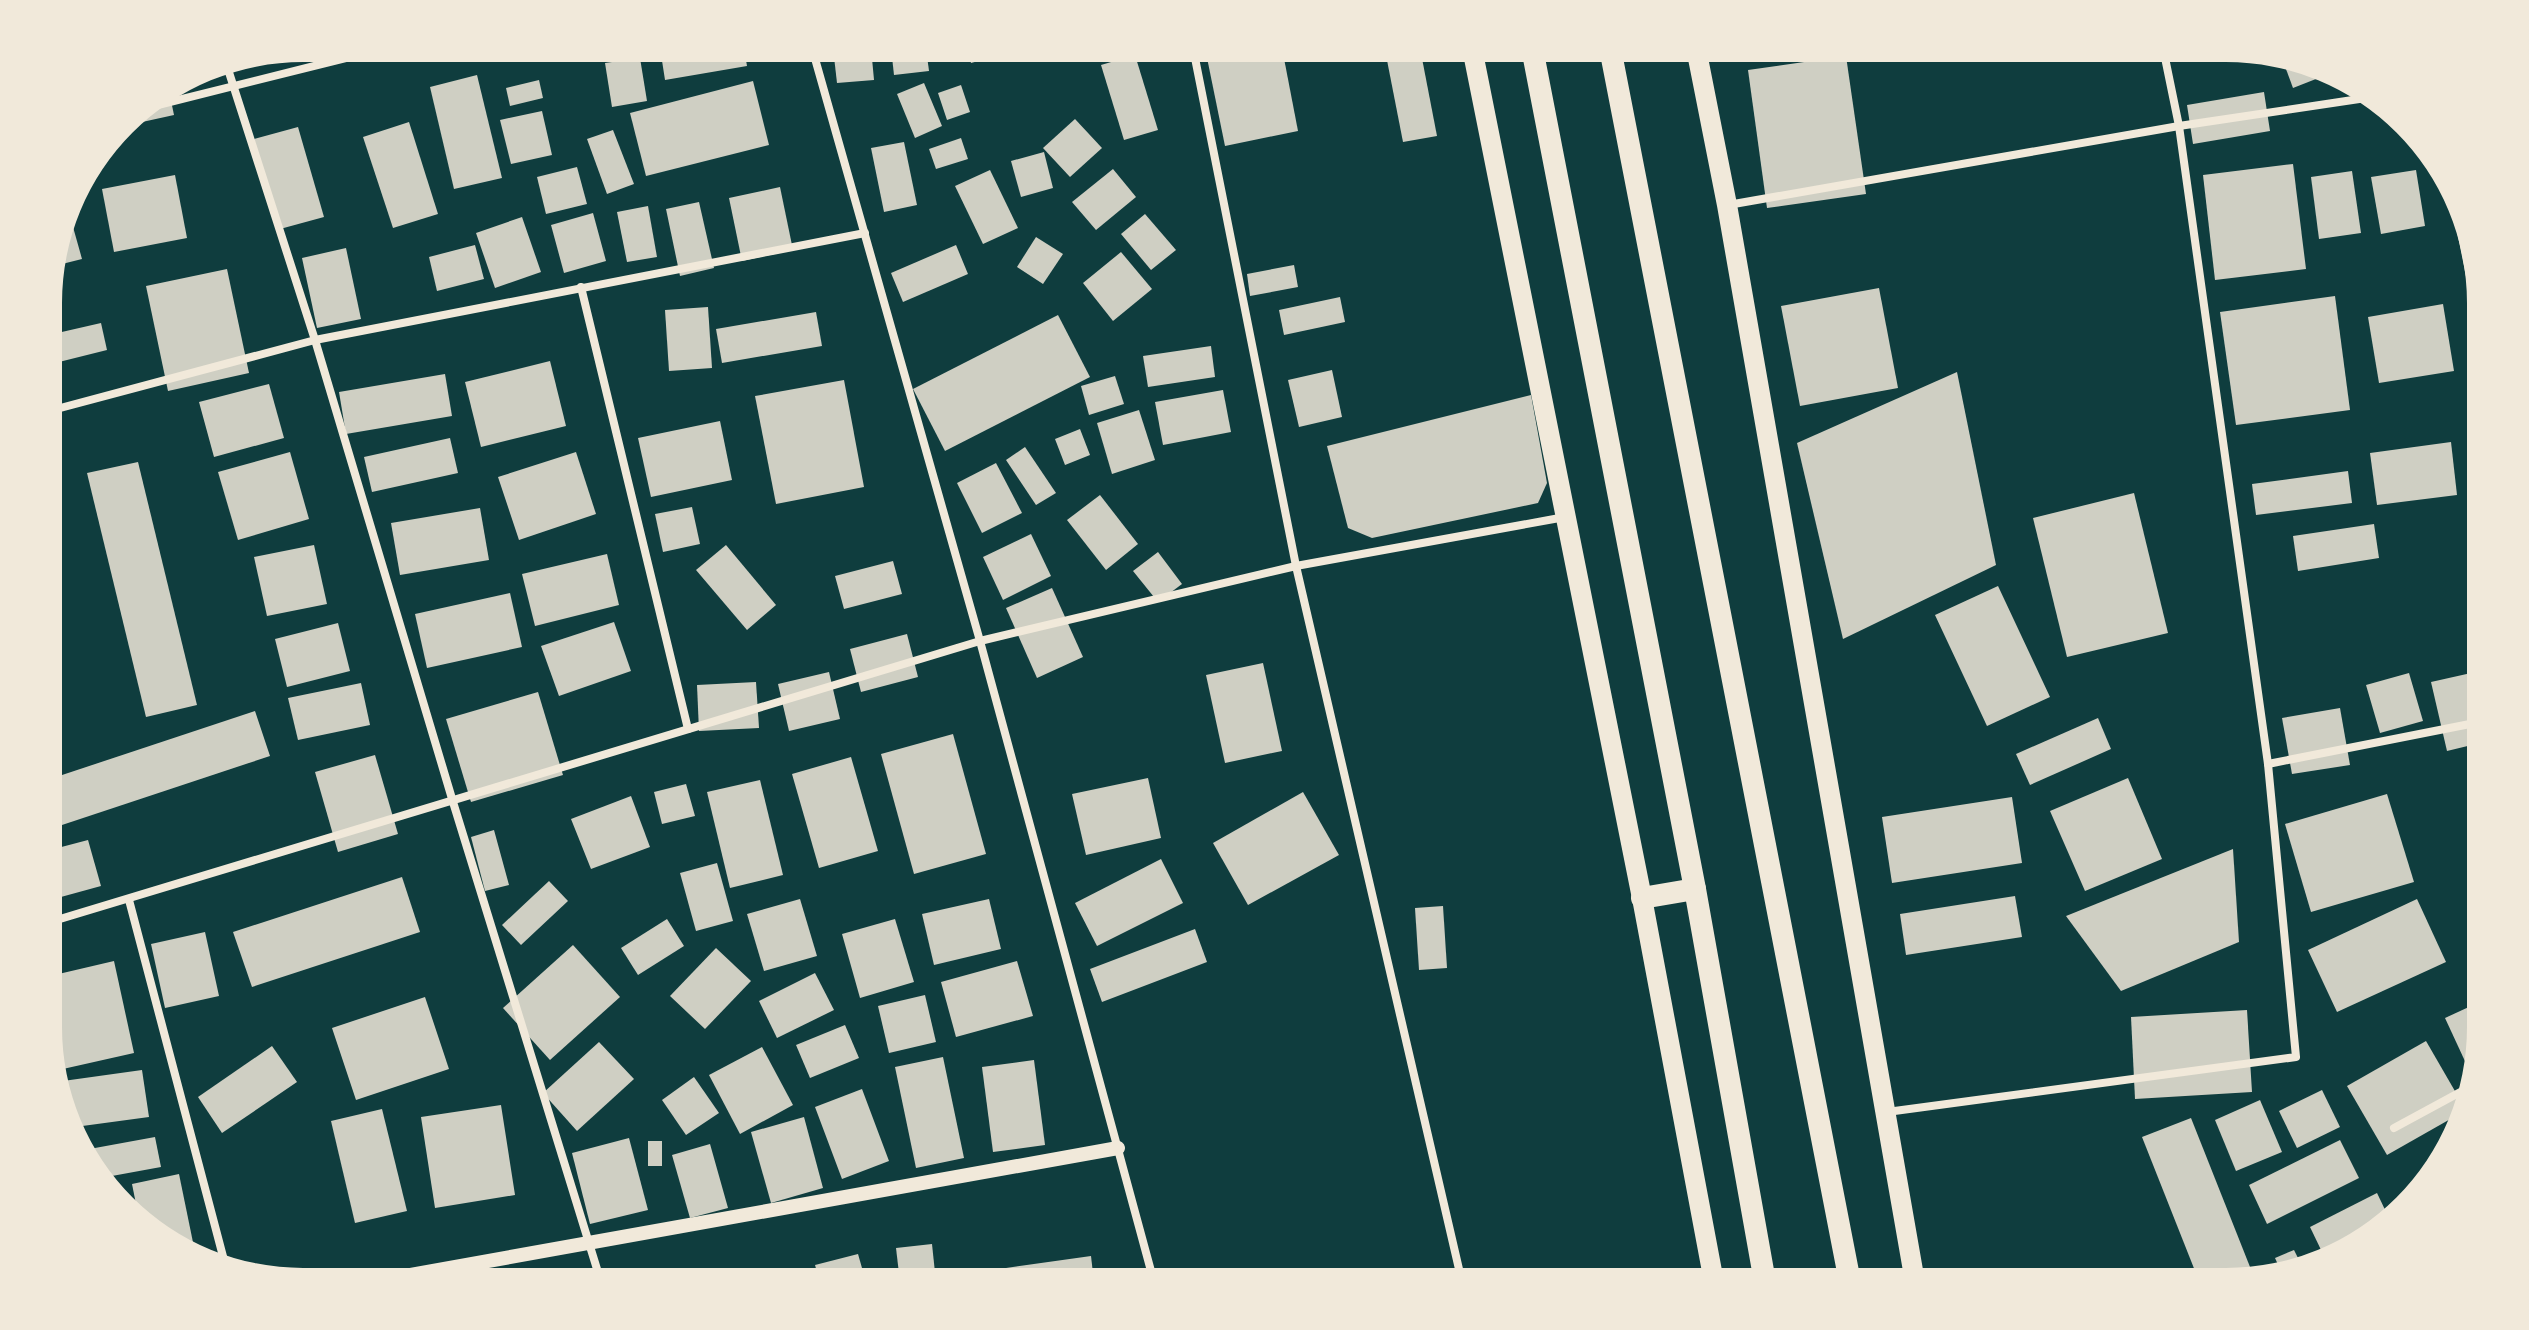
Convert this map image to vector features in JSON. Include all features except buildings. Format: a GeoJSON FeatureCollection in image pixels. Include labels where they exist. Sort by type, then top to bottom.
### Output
{"type":"FeatureCollection","features":[{"type":"Feature","properties":{"kind":"highway"},"geometry":{"type":"LineString","coordinates":[[1535,62],[1695,889],[1762,1267]]}},
{"type":"Feature","properties":{"kind":"highway"},"geometry":{"type":"LineString","coordinates":[[1613,62],[1847,1267]]}},
{"type":"Feature","properties":{"kind":"highway"},"geometry":{"type":"LineString","coordinates":[[1642,898],[1695,889]]}},
{"type":"Feature","properties":{"kind":"main road"},"geometry":{"type":"LineString","coordinates":[[1475,62],[1642,898],[1711,1267]]}},
{"type":"Feature","properties":{"kind":"main road"},"geometry":{"type":"LineString","coordinates":[[1699,62],[1727,205],[1913,1267]]}},
{"type":"Feature","properties":{"kind":"street"},"geometry":{"type":"LineString","coordinates":[[169,103],[332,62]]}},
{"type":"Feature","properties":{"kind":"street"},"geometry":{"type":"LineString","coordinates":[[816,62],[980,641],[1150,1268]]}},
{"type":"Feature","properties":{"kind":"street"},"geometry":{"type":"LineString","coordinates":[[1196,62],[1296,566],[1459,1267]]}},
{"type":"Feature","properties":{"kind":"street"},"geometry":{"type":"LineString","coordinates":[[1887,1112],[2296,1057],[2268,764],[2179,126],[2166,62]]}},
{"type":"Feature","properties":{"kind":"street"},"geometry":{"type":"LineString","coordinates":[[229,74],[315,340],[597,1268]]}},
{"type":"Feature","properties":{"kind":"street"},"geometry":{"type":"LineString","coordinates":[[1727,205],[2179,126],[2354,100]]}},
{"type":"Feature","properties":{"kind":"street"},"geometry":{"type":"LineString","coordinates":[[63,407],[315,340],[865,233]]}},
{"type":"Feature","properties":{"kind":"street"},"geometry":{"type":"LineString","coordinates":[[581,287],[688,729]]}},
{"type":"Feature","properties":{"kind":"street"},"geometry":{"type":"LineString","coordinates":[[62,919],[980,641],[1296,566],[1565,517]]}},
{"type":"Feature","properties":{"kind":"street"},"geometry":{"type":"LineString","coordinates":[[2268,764],[2467,725]]}},
{"type":"Feature","properties":{"kind":"street"},"geometry":{"type":"LineString","coordinates":[[129,900],[222,1254]]}},
{"type":"Feature","properties":{"kind":"street"},"geometry":{"type":"LineString","coordinates":[[2394,1128],[2457,1094]]}},
{"type":"Feature","properties":{"kind":"street"},"geometry":{"type":"LineString","coordinates":[[448,1268],[1118,1148]]}}]}
